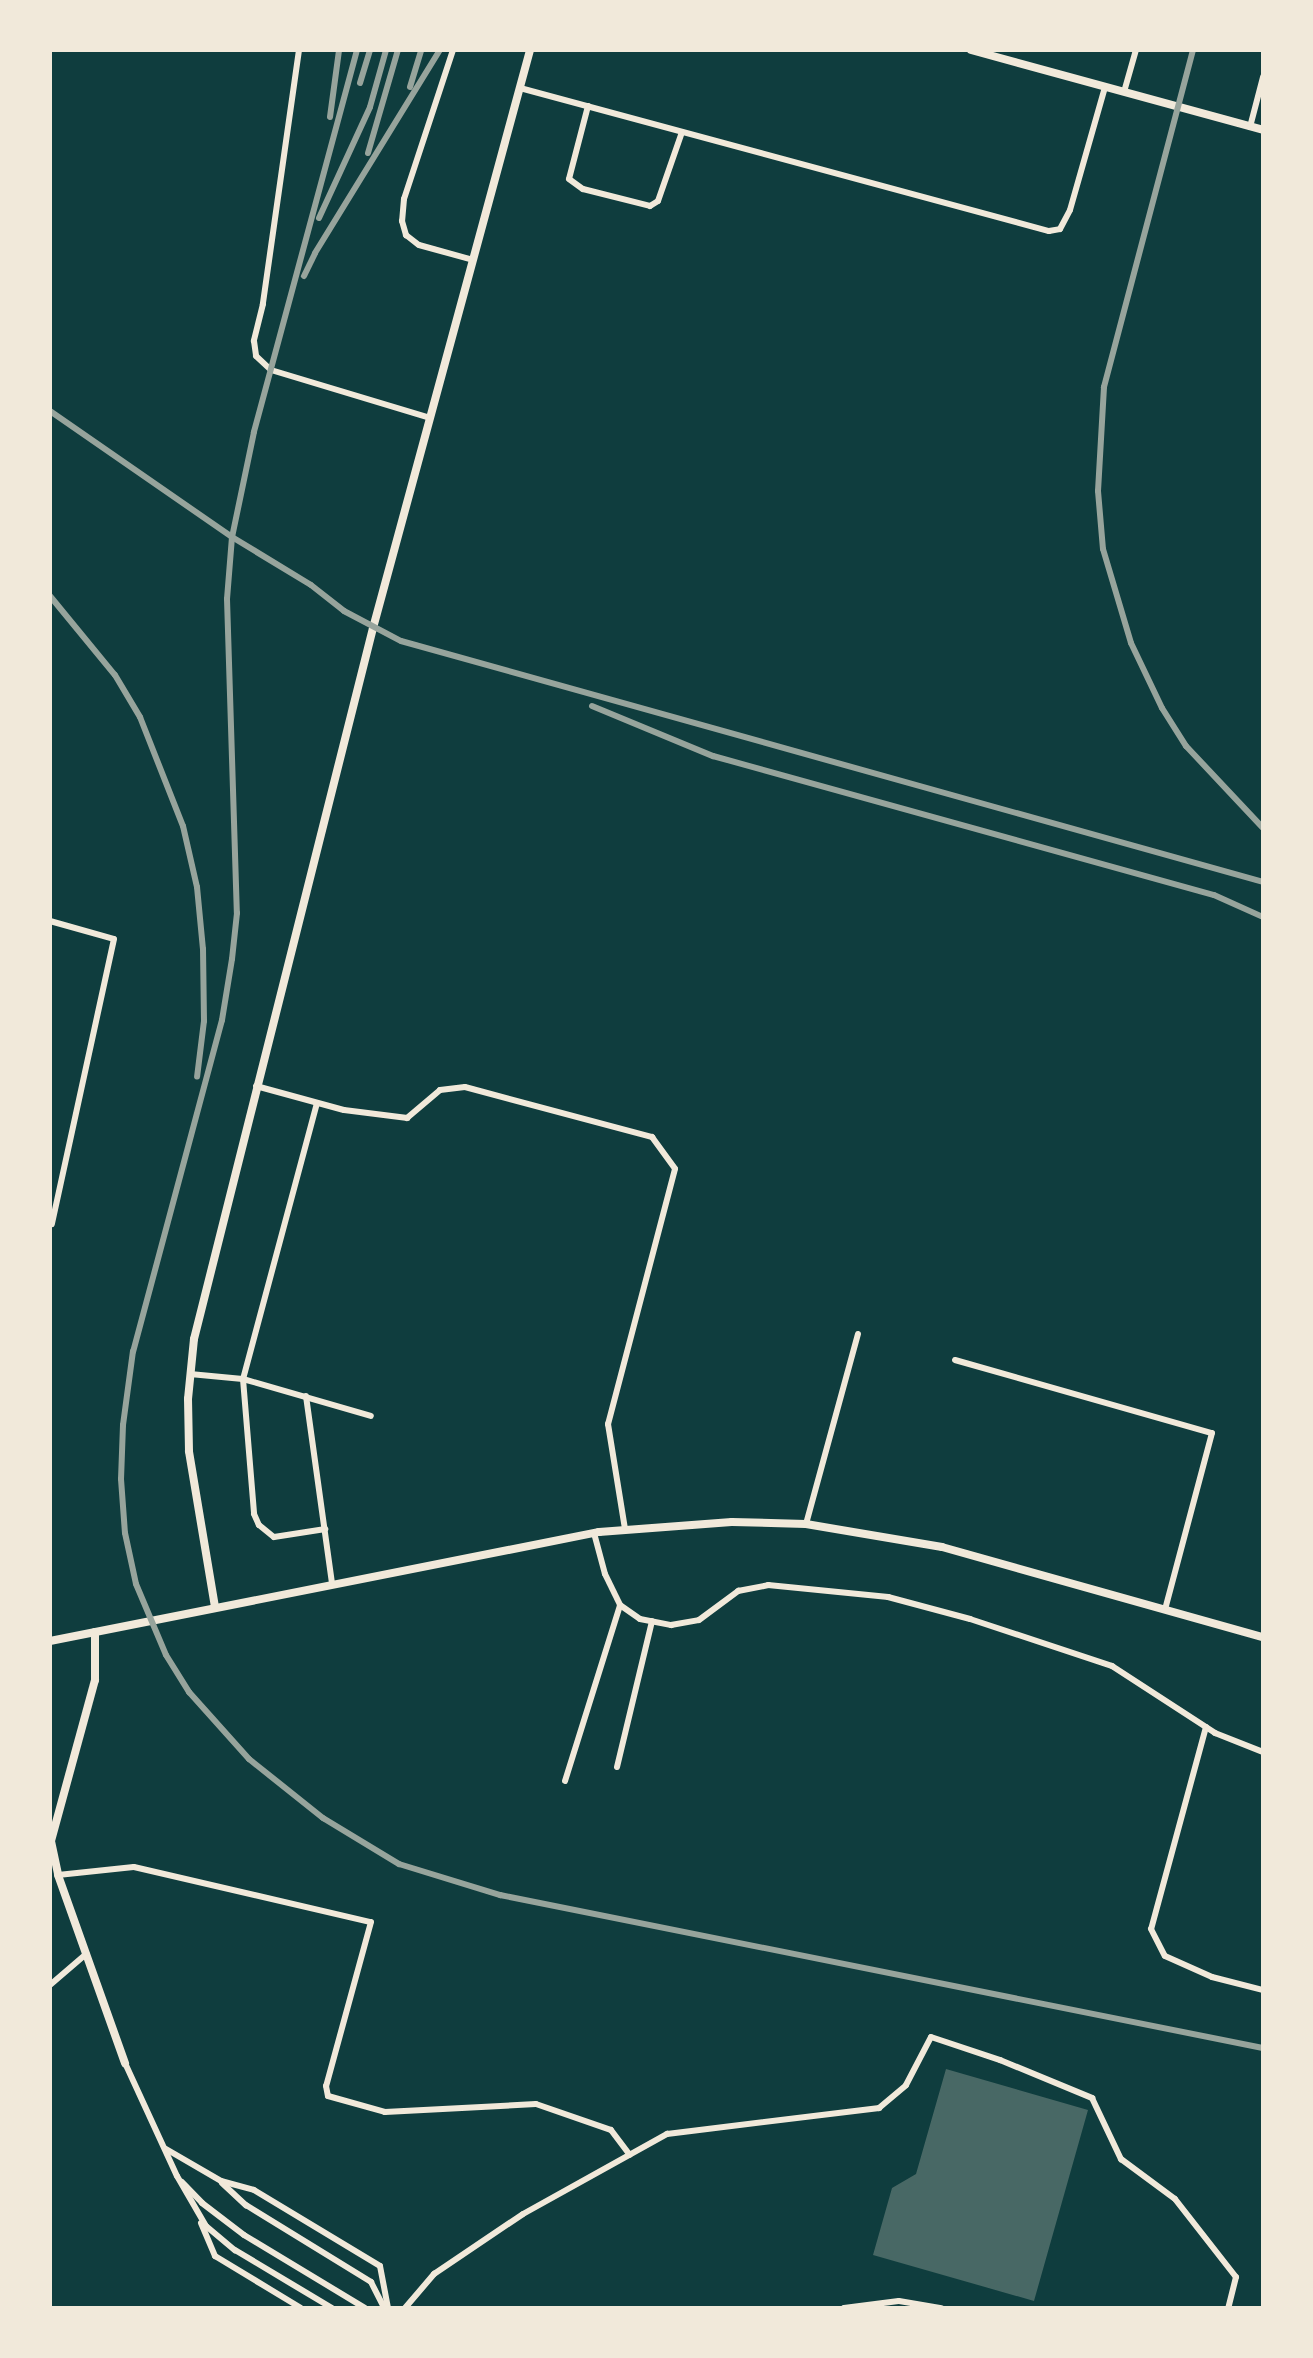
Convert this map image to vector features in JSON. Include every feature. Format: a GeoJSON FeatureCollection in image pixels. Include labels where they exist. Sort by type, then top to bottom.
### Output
{"type":"FeatureCollection","features":[{"type":"Feature","properties":{"kind":"street"},"geometry":{"type":"LineString","coordinates":[[215,1607],[189,1451],[190,1374],[201,1305],[430,418],[530,50]]}},
{"type":"Feature","properties":{"kind":"street"},"geometry":{"type":"LineString","coordinates":[[971,50],[1263,130]]}},
{"type":"Feature","properties":{"kind":"street"},"geometry":{"type":"LineString","coordinates":[[50,1641],[594,1533],[732,1522],[806,1524],[942,1547],[1263,1637]]}},
{"type":"Feature","properties":{"kind":"street"},"geometry":{"type":"LineString","coordinates":[[95,1632],[95,1680],[52,1824],[51,1846],[58,1875],[125,2063]]}},
{"type":"Feature","properties":{"kind":"lane"},"geometry":{"type":"LineString","coordinates":[[299,50],[263,304],[254,341],[256,356],[271,370],[430,418]]}},
{"type":"Feature","properties":{"kind":"lane"},"geometry":{"type":"LineString","coordinates":[[453,50],[404,199],[402,221],[406,235],[419,245],[473,260]]}},
{"type":"Feature","properties":{"kind":"lane"},"geometry":{"type":"LineString","coordinates":[[1124,92],[1136,50]]}},
{"type":"Feature","properties":{"kind":"lane"},"geometry":{"type":"LineString","coordinates":[[1250,127],[1263,77]]}},
{"type":"Feature","properties":{"kind":"lane"},"geometry":{"type":"LineString","coordinates":[[520,88],[1049,231],[1060,229],[1070,210],[1105,87]]}},
{"type":"Feature","properties":{"kind":"lane"},"geometry":{"type":"LineString","coordinates":[[588,106],[569,179],[583,189],[650,206],[658,201],[682,132]]}},
{"type":"Feature","properties":{"kind":"lane"},"geometry":{"type":"LineString","coordinates":[[50,921],[114,939],[52,1224]]}},
{"type":"Feature","properties":{"kind":"lane"},"geometry":{"type":"LineString","coordinates":[[256,1086],[344,1110],[407,1118],[440,1090],[465,1087],[652,1137],[675,1169],[608,1424],[625,1529]]}},
{"type":"Feature","properties":{"kind":"lane"},"geometry":{"type":"LineString","coordinates":[[317,1103],[243,1379],[254,1514],[259,1525],[274,1537],[325,1529]]}},
{"type":"Feature","properties":{"kind":"lane"},"geometry":{"type":"LineString","coordinates":[[806,1524],[858,1334]]}},
{"type":"Feature","properties":{"kind":"lane"},"geometry":{"type":"LineString","coordinates":[[955,1360],[1212,1433],[1165,1610]]}},
{"type":"Feature","properties":{"kind":"lane"},"geometry":{"type":"LineString","coordinates":[[190,1374],[243,1379],[371,1416]]}},
{"type":"Feature","properties":{"kind":"lane"},"geometry":{"type":"LineString","coordinates":[[306,1396],[332,1584]]}},
{"type":"Feature","properties":{"kind":"lane"},"geometry":{"type":"LineString","coordinates":[[594,1533],[605,1574],[620,1605],[640,1619],[671,1625],[699,1620],[738,1591],[768,1585],[888,1597],[970,1619],[1112,1666],[1206,1727],[1263,1752]]}},
{"type":"Feature","properties":{"kind":"lane"},"geometry":{"type":"LineString","coordinates":[[565,1781],[620,1605]]}},
{"type":"Feature","properties":{"kind":"lane"},"geometry":{"type":"LineString","coordinates":[[617,1767],[652,1621]]}},
{"type":"Feature","properties":{"kind":"lane"},"geometry":{"type":"LineString","coordinates":[[1206,1727],[1151,1929],[1165,1956],[1212,1977],[1263,1990]]}},
{"type":"Feature","properties":{"kind":"lane"},"geometry":{"type":"LineString","coordinates":[[58,1875],[106,1868],[142,1868],[371,1922],[326,2086],[328,2096],[385,2112],[536,2104],[611,2130],[630,2155]]}},
{"type":"Feature","properties":{"kind":"lane"},"geometry":{"type":"LineString","coordinates":[[50,1985],[86,1954]]}},
{"type":"Feature","properties":{"kind":"lane"},"geometry":{"type":"LineString","coordinates":[[405,2308],[434,2274],[523,2214],[667,2134],[879,2108],[906,2085],[931,2037],[1000,2060],[1092,2098],[1121,2159],[1175,2199],[1236,2277],[1228,2308]]}},
{"type":"Feature","properties":{"kind":"lane"},"geometry":{"type":"LineString","coordinates":[[125,2063],[215,2256],[301,2308]]}},
{"type":"Feature","properties":{"kind":"lane"},"geometry":{"type":"LineString","coordinates":[[166,2149],[221,2181],[246,2205],[371,2282],[386,2308]]}},
{"type":"Feature","properties":{"kind":"lane"},"geometry":{"type":"LineString","coordinates":[[177,2176],[202,2203],[244,2235],[365,2308]]}},
{"type":"Feature","properties":{"kind":"lane"},"geometry":{"type":"LineString","coordinates":[[221,2181],[254,2190],[380,2266],[386,2308]]}},
{"type":"Feature","properties":{"kind":"lane"},"geometry":{"type":"LineString","coordinates":[[198,2216],[235,2250],[332,2308]]}},
{"type":"Feature","properties":{"kind":"lane"},"geometry":{"type":"LineString","coordinates":[[844,2308],[899,2301],[941,2308]]}},
{"type":"Feature","properties":{"kind":"building"},"geometry":{"type":"Polygon","coordinates":[[[946,2069],[1088,2110],[1034,2301],[873,2255],[892,2188],[916,2174],[946,2069]]]}},
{"type":"Feature","properties":{"kind":"railway"},"geometry":{"type":"LineString","coordinates":[[330,117],[339,50]]}},
{"type":"Feature","properties":{"kind":"railway"},"geometry":{"type":"LineString","coordinates":[[357,50],[254,432],[232,537],[227,599],[237,913],[232,959],[222,1020],[133,1351],[123,1425],[121,1479],[125,1533],[136,1584],[166,1655],[189,1692],[249,1759],[323,1818],[399,1864],[500,1895],[1263,2048]]}},
{"type":"Feature","properties":{"kind":"railway"},"geometry":{"type":"LineString","coordinates":[[360,83],[370,50]]}},
{"type":"Feature","properties":{"kind":"railway"},"geometry":{"type":"LineString","coordinates":[[319,218],[370,107],[386,50]]}},
{"type":"Feature","properties":{"kind":"railway"},"geometry":{"type":"LineString","coordinates":[[368,153],[398,50]]}},
{"type":"Feature","properties":{"kind":"railway"},"geometry":{"type":"LineString","coordinates":[[410,87],[421,50]]}},
{"type":"Feature","properties":{"kind":"railway"},"geometry":{"type":"LineString","coordinates":[[304,276],[315,253],[440,50]]}},
{"type":"Feature","properties":{"kind":"railway"},"geometry":{"type":"LineString","coordinates":[[1193,50],[1104,387],[1098,491],[1103,549],[1131,643],[1162,708],[1186,746],[1263,828]]}},
{"type":"Feature","properties":{"kind":"railway"},"geometry":{"type":"LineString","coordinates":[[50,411],[232,537],[311,585],[344,611],[401,641],[1263,882]]}},
{"type":"Feature","properties":{"kind":"railway"},"geometry":{"type":"LineString","coordinates":[[50,596],[115,675],[140,717],[183,826],[197,887],[203,949],[204,1021],[197,1077]]}},
{"type":"Feature","properties":{"kind":"railway"},"geometry":{"type":"LineString","coordinates":[[592,706],[713,756],[1214,895],[1263,917]]}}]}
